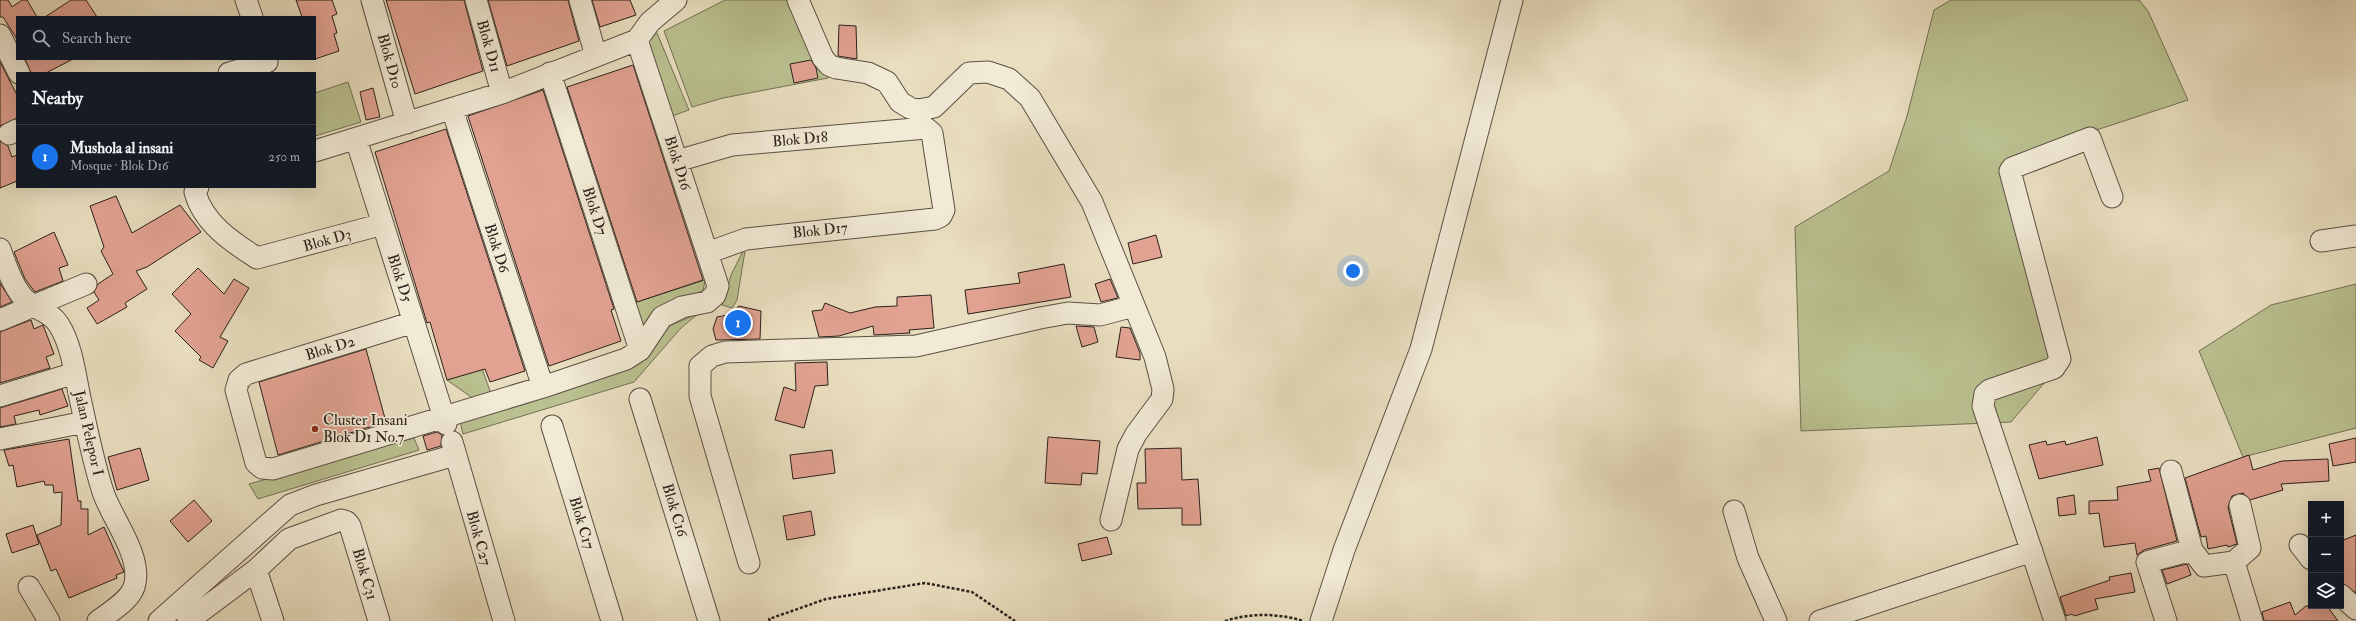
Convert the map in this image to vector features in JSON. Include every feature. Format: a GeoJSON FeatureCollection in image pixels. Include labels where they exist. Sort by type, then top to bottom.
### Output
{"type":"FeatureCollection","features":[{"type":"Feature","properties":{"kind":"street"},"geometry":{"type":"LineString","coordinates":[[246,0],[252,16]]}},
{"type":"Feature","properties":{"kind":"street","name":"Blok D10"},"geometry":{"type":"LineString","coordinates":[[372,0],[407,123]]}},
{"type":"Feature","properties":{"kind":"street","name":"Blok D11"},"geometry":{"type":"LineString","coordinates":[[476,0],[502,93]]}},
{"type":"Feature","properties":{"kind":"street"},"geometry":{"type":"LineString","coordinates":[[580,0],[596,56]]}},
{"type":"Feature","properties":{"kind":"street"},"geometry":{"type":"LineString","coordinates":[[316,151],[502,93],[637,40],[650,22],[676,0]]}},
{"type":"Feature","properties":{"kind":"street"},"geometry":{"type":"LineString","coordinates":[[798,0],[823,58],[829,65],[868,73],[887,82],[900,102],[910,108],[920,110],[934,107],[969,73],[988,72],[1009,79],[1030,98],[1092,202],[1155,357],[1163,389],[1162,399],[1136,434],[1128,449],[1111,520]]}},
{"type":"Feature","properties":{"kind":"street"},"geometry":{"type":"LineString","coordinates":[[1321,621],[1344,550],[1421,349],[1512,0]]}},
{"type":"Feature","properties":{"kind":"street"},"geometry":{"type":"LineString","coordinates":[[0,35],[14,52],[19,72]]}},
{"type":"Feature","properties":{"kind":"street","name":"Blok D16"},"geometry":{"type":"LineString","coordinates":[[637,40],[718,286],[715,296],[707,302],[682,307],[662,317],[640,350]]}},
{"type":"Feature","properties":{"kind":"street"},"geometry":{"type":"LineString","coordinates":[[234,72],[268,65]]}},
{"type":"Feature","properties":{"kind":"street","name":"Blok D7"},"geometry":{"type":"LineString","coordinates":[[550,73],[640,350]]}},
{"type":"Feature","properties":{"kind":"street","name":"Blok D6"},"geometry":{"type":"LineString","coordinates":[[452,109],[543,388]]}},
{"type":"Feature","properties":{"kind":"street","name":"Blok D18"},"geometry":{"type":"LineString","coordinates":[[677,161],[732,145],[926,128],[932,133],[944,210],[941,216],[935,219]]}},
{"type":"Feature","properties":{"kind":"street"},"geometry":{"type":"LineString","coordinates":[[2055,621],[1983,400],[1985,394],[1990,390],[2054,368],[2060,359],[2010,171],[2012,168],[2090,138],[2112,197]]}},
{"type":"Feature","properties":{"kind":"street","name":"Blok D5"},"geometry":{"type":"LineString","coordinates":[[356,139],[449,435]]}},
{"type":"Feature","properties":{"kind":"street","name":"Blok D3"},"geometry":{"type":"LineString","coordinates":[[197,188],[195,192],[197,199],[220,233],[257,258],[271,256],[383,224]]}},
{"type":"Feature","properties":{"kind":"street","name":"Blok D17"},"geometry":{"type":"LineString","coordinates":[[707,253],[746,239],[935,219]]}},
{"type":"Feature","properties":{"kind":"street"},"geometry":{"type":"LineString","coordinates":[[2321,241],[2356,236]]}},
{"type":"Feature","properties":{"kind":"street","name":"Jalan Pelepor I"},"geometry":{"type":"LineString","coordinates":[[2,261],[22,295],[35,306],[50,314],[59,325],[66,340],[104,494],[131,553],[136,574],[135,584],[124,600],[98,621]]}},
{"type":"Feature","properties":{"kind":"street"},"geometry":{"type":"LineString","coordinates":[[0,320],[86,284]]}},
{"type":"Feature","properties":{"kind":"street"},"geometry":{"type":"LineString","coordinates":[[749,563],[700,396],[700,366],[712,356],[744,350],[916,346],[1040,318],[1068,313],[1100,315],[1134,306]]}},
{"type":"Feature","properties":{"kind":"street","name":"Blok D2"},"geometry":{"type":"LineString","coordinates":[[414,322],[246,374],[239,380],[236,390],[256,462],[262,468],[273,469],[449,435]]}},
{"type":"Feature","properties":{"kind":"street"},"geometry":{"type":"LineString","coordinates":[[160,621],[290,505],[316,495],[449,435],[543,388],[626,359],[640,350]]}},
{"type":"Feature","properties":{"kind":"street"},"geometry":{"type":"LineString","coordinates":[[0,396],[75,373]]}},
{"type":"Feature","properties":{"kind":"street","name":"Blok C16"},"geometry":{"type":"LineString","coordinates":[[640,398],[709,621]]}},
{"type":"Feature","properties":{"kind":"street"},"geometry":{"type":"LineString","coordinates":[[0,439],[85,422]]}},
{"type":"Feature","properties":{"kind":"street","name":"Blok C17"},"geometry":{"type":"LineString","coordinates":[[552,426],[612,621]]}},
{"type":"Feature","properties":{"kind":"street","name":"Blok C27"},"geometry":{"type":"LineString","coordinates":[[449,435],[504,621]]}},
{"type":"Feature","properties":{"kind":"street"},"geometry":{"type":"LineString","coordinates":[[2171,471],[2192,550],[2204,566],[2234,562],[2250,548],[2240,505]]}},
{"type":"Feature","properties":{"kind":"street"},"geometry":{"type":"LineString","coordinates":[[1734,511],[1748,558],[1776,621]]}},
{"type":"Feature","properties":{"kind":"street","name":"Blok C31"},"geometry":{"type":"LineString","coordinates":[[256,570],[289,539],[334,521],[341,520],[347,522],[350,526],[379,621]]}},
{"type":"Feature","properties":{"kind":"street"},"geometry":{"type":"LineString","coordinates":[[2166,621],[2147,562],[2192,550]]}},
{"type":"Feature","properties":{"kind":"street"},"geometry":{"type":"LineString","coordinates":[[1820,621],[2032,551]]}},
{"type":"Feature","properties":{"kind":"street"},"geometry":{"type":"LineString","coordinates":[[2234,562],[2252,621]]}},
{"type":"Feature","properties":{"kind":"street"},"geometry":{"type":"LineString","coordinates":[[188,621],[256,570],[273,621]]}},
{"type":"Feature","properties":{"kind":"street"},"geometry":{"type":"LineString","coordinates":[[30,587],[49,621]]}},
{"type":"Feature","properties":{"kind":"street"},"geometry":{"type":"LineString","coordinates":[[2344,598],[2356,609]]}},
{"type":"Feature","properties":{"kind":"path"},"geometry":{"type":"LineString","coordinates":[[770,621],[770,619],[826,599],[925,583],[972,592],[1015,621]]}},
{"type":"Feature","properties":{"kind":"path"},"geometry":{"type":"LineString","coordinates":[[1225,621],[1245,615],[1292,617],[1304,621]]}},
{"type":"Feature","properties":{"kind":"green space"},"geometry":{"type":"Polygon","coordinates":[[[725,0],[805,0],[819,31],[828,78],[723,98],[692,107],[664,31],[725,0]]]}},
{"type":"Feature","properties":{"kind":"green space"},"geometry":{"type":"Polygon","coordinates":[[[1951,0],[2139,0],[2148,11],[2188,100],[2011,158],[2069,354],[2011,422],[1801,431],[1795,227],[1889,171],[1907,116],[1934,10],[1951,0]]]}},
{"type":"Feature","properties":{"kind":"green space"},"geometry":{"type":"Polygon","coordinates":[[[657,33],[689,110],[672,116],[647,38],[657,33]]]}},
{"type":"Feature","properties":{"kind":"green space"},"geometry":{"type":"Polygon","coordinates":[[[348,82],[361,122],[316,136],[316,93],[348,82]]]}},
{"type":"Feature","properties":{"kind":"green space"},"geometry":{"type":"Polygon","coordinates":[[[746,245],[737,300],[732,308],[722,305],[731,275],[746,245]]]}},
{"type":"Feature","properties":{"kind":"green space"},"geometry":{"type":"Polygon","coordinates":[[[705,280],[703,291],[662,309],[639,331],[631,304],[705,280]]]}},
{"type":"Feature","properties":{"kind":"green space"},"geometry":{"type":"Polygon","coordinates":[[[2356,284],[2356,428],[2243,457],[2199,351],[2271,305],[2356,284]]]}},
{"type":"Feature","properties":{"kind":"green space"},"geometry":{"type":"Polygon","coordinates":[[[699,313],[681,328],[634,382],[463,434],[460,421],[632,366],[667,327],[699,313]]]}},
{"type":"Feature","properties":{"kind":"green space"},"geometry":{"type":"Polygon","coordinates":[[[482,368],[491,394],[474,399],[447,380],[482,368]]]}},
{"type":"Feature","properties":{"kind":"green space"},"geometry":{"type":"Polygon","coordinates":[[[414,438],[419,450],[258,499],[249,484],[414,438]]]}},
{"type":"Feature","properties":{"kind":"building"},"geometry":{"type":"Polygon","coordinates":[[[0,0],[8,0],[12,7],[22,0],[27,0],[36,16],[16,16],[16,37],[3,17],[0,17],[0,0]]]}},
{"type":"Feature","properties":{"kind":"building"},"geometry":{"type":"Polygon","coordinates":[[[71,0],[86,0],[96,16],[47,16],[71,0]]]}},
{"type":"Feature","properties":{"kind":"building"},"geometry":{"type":"Polygon","coordinates":[[[296,0],[332,0],[337,14],[332,16],[337,33],[334,34],[339,51],[316,59],[316,16],[302,16],[296,0]]]}},
{"type":"Feature","properties":{"kind":"building"},"geometry":{"type":"Polygon","coordinates":[[[386,0],[464,0],[483,71],[415,94],[386,0]]]}},
{"type":"Feature","properties":{"kind":"building"},"geometry":{"type":"Polygon","coordinates":[[[488,0],[568,0],[579,41],[507,66],[488,0]]]}},
{"type":"Feature","properties":{"kind":"building"},"geometry":{"type":"Polygon","coordinates":[[[592,0],[630,0],[636,15],[600,27],[592,0]]]}},
{"type":"Feature","properties":{"kind":"building"},"geometry":{"type":"Polygon","coordinates":[[[839,25],[856,26],[857,59],[838,56],[839,25]]]}},
{"type":"Feature","properties":{"kind":"building"},"geometry":{"type":"Polygon","coordinates":[[[25,60],[71,60],[48,72],[31,72],[25,60]]]}},
{"type":"Feature","properties":{"kind":"building"},"geometry":{"type":"Polygon","coordinates":[[[811,60],[816,68],[818,78],[794,83],[790,64],[811,60]]]}},
{"type":"Feature","properties":{"kind":"building"},"geometry":{"type":"Polygon","coordinates":[[[0,62],[16,93],[16,118],[0,126],[0,62]]]}},
{"type":"Feature","properties":{"kind":"building"},"geometry":{"type":"Polygon","coordinates":[[[633,65],[703,280],[637,302],[567,87],[633,65]]]}},
{"type":"Feature","properties":{"kind":"building"},"geometry":{"type":"Polygon","coordinates":[[[373,88],[380,117],[366,120],[360,92],[373,88]]]}},
{"type":"Feature","properties":{"kind":"building"},"geometry":{"type":"Polygon","coordinates":[[[543,90],[614,309],[611,310],[621,341],[549,366],[468,116],[543,90]]]}},
{"type":"Feature","properties":{"kind":"building"},"geometry":{"type":"Polygon","coordinates":[[[446,129],[525,371],[490,382],[485,369],[447,380],[430,322],[427,323],[375,152],[446,129]]]}},
{"type":"Feature","properties":{"kind":"building"},"geometry":{"type":"Polygon","coordinates":[[[0,141],[8,146],[12,157],[16,155],[16,181],[0,188],[0,141]]]}},
{"type":"Feature","properties":{"kind":"building"},"geometry":{"type":"Polygon","coordinates":[[[116,196],[132,233],[180,205],[201,232],[147,267],[136,271],[147,289],[125,303],[127,307],[97,324],[87,308],[99,300],[94,292],[98,284],[113,274],[101,251],[104,247],[90,206],[116,196]]]}},
{"type":"Feature","properties":{"kind":"building"},"geometry":{"type":"Polygon","coordinates":[[[54,232],[68,265],[59,268],[63,281],[35,292],[25,279],[14,252],[54,232]]]}},
{"type":"Feature","properties":{"kind":"building"},"geometry":{"type":"Polygon","coordinates":[[[1156,235],[1162,257],[1133,264],[1128,243],[1156,235]]]}},
{"type":"Feature","properties":{"kind":"building"},"geometry":{"type":"Polygon","coordinates":[[[1064,264],[1071,297],[968,314],[965,290],[1020,283],[1018,273],[1064,264]]]}},
{"type":"Feature","properties":{"kind":"building"},"geometry":{"type":"Polygon","coordinates":[[[198,268],[224,294],[234,279],[249,288],[220,337],[228,341],[213,368],[199,360],[201,357],[175,331],[191,314],[172,294],[198,268]]]}},
{"type":"Feature","properties":{"kind":"building"},"geometry":{"type":"Polygon","coordinates":[[[1110,279],[1118,298],[1101,302],[1095,284],[1110,279]]]}},
{"type":"Feature","properties":{"kind":"building"},"geometry":{"type":"Polygon","coordinates":[[[0,283],[12,302],[0,307],[0,283]]]}},
{"type":"Feature","properties":{"kind":"building"},"geometry":{"type":"Polygon","coordinates":[[[931,295],[934,328],[909,330],[910,333],[874,335],[873,326],[839,336],[819,337],[812,311],[822,310],[825,303],[850,313],[875,307],[897,306],[897,297],[931,295]]]}},
{"type":"Feature","properties":{"kind":"building"},"geometry":{"type":"Polygon","coordinates":[[[739,306],[761,311],[760,339],[716,340],[713,329],[717,317],[733,314],[739,306]]]}},
{"type":"Feature","properties":{"kind":"building"},"geometry":{"type":"Polygon","coordinates":[[[31,320],[34,329],[43,325],[54,354],[46,357],[50,368],[0,383],[0,332],[31,320]]]}},
{"type":"Feature","properties":{"kind":"building"},"geometry":{"type":"Polygon","coordinates":[[[1076,326],[1094,327],[1098,342],[1082,347],[1076,326]]]}},
{"type":"Feature","properties":{"kind":"building"},"geometry":{"type":"Polygon","coordinates":[[[1121,327],[1130,328],[1140,353],[1140,360],[1116,357],[1121,327]]]}},
{"type":"Feature","properties":{"kind":"building"},"geometry":{"type":"Polygon","coordinates":[[[366,349],[386,422],[278,455],[259,382],[366,349]]]}},
{"type":"Feature","properties":{"kind":"building"},"geometry":{"type":"Polygon","coordinates":[[[827,362],[828,385],[815,386],[804,428],[775,420],[784,387],[796,391],[795,363],[827,362]]]}},
{"type":"Feature","properties":{"kind":"building"},"geometry":{"type":"Polygon","coordinates":[[[62,389],[68,406],[40,415],[39,410],[14,416],[16,424],[0,427],[0,408],[62,389]]]}},
{"type":"Feature","properties":{"kind":"building"},"geometry":{"type":"Polygon","coordinates":[[[437,432],[442,435],[441,446],[427,450],[423,436],[437,432]]]}},
{"type":"Feature","properties":{"kind":"building"},"geometry":{"type":"Polygon","coordinates":[[[1048,437],[1100,441],[1097,474],[1082,473],[1081,485],[1045,483],[1048,437]]]}},
{"type":"Feature","properties":{"kind":"building"},"geometry":{"type":"Polygon","coordinates":[[[2097,437],[2103,465],[2039,479],[2029,445],[2046,441],[2047,445],[2065,441],[2066,445],[2097,437]]]}},
{"type":"Feature","properties":{"kind":"building"},"geometry":{"type":"Polygon","coordinates":[[[2356,438],[2356,462],[2333,466],[2329,444],[2356,438]]]}},
{"type":"Feature","properties":{"kind":"building"},"geometry":{"type":"Polygon","coordinates":[[[69,439],[78,501],[81,501],[81,509],[88,509],[88,535],[104,527],[124,572],[116,575],[117,578],[69,598],[56,569],[51,571],[37,535],[61,525],[62,492],[54,493],[53,485],[45,485],[44,481],[17,487],[13,465],[9,466],[4,450],[69,439]]]}},
{"type":"Feature","properties":{"kind":"building"},"geometry":{"type":"Polygon","coordinates":[[[140,448],[149,480],[117,490],[108,457],[140,448]]]}},
{"type":"Feature","properties":{"kind":"building"},"geometry":{"type":"Polygon","coordinates":[[[1181,448],[1182,480],[1198,479],[1201,525],[1182,525],[1182,508],[1138,509],[1137,483],[1146,483],[1145,449],[1181,448]]]}},
{"type":"Feature","properties":{"kind":"building"},"geometry":{"type":"Polygon","coordinates":[[[832,450],[835,473],[793,479],[790,455],[832,450]]]}},
{"type":"Feature","properties":{"kind":"building"},"geometry":{"type":"Polygon","coordinates":[[[2249,455],[2253,470],[2282,461],[2328,459],[2329,481],[2281,484],[2283,490],[2250,500],[2243,493],[2232,496],[2228,507],[2237,544],[2228,547],[2227,545],[2208,549],[2206,536],[2201,537],[2185,478],[2249,455]]]}},
{"type":"Feature","properties":{"kind":"building"},"geometry":{"type":"Polygon","coordinates":[[[2159,468],[2177,541],[2144,550],[2137,555],[2135,543],[2104,547],[2099,513],[2089,514],[2089,501],[2118,500],[2117,487],[2151,481],[2148,470],[2159,468]]]}},
{"type":"Feature","properties":{"kind":"building"},"geometry":{"type":"Polygon","coordinates":[[[2074,495],[2076,514],[2059,516],[2057,498],[2074,495]]]}},
{"type":"Feature","properties":{"kind":"building"},"geometry":{"type":"Polygon","coordinates":[[[194,500],[212,521],[188,542],[170,521],[194,500]]]}},
{"type":"Feature","properties":{"kind":"building"},"geometry":{"type":"Polygon","coordinates":[[[811,511],[815,535],[787,540],[783,516],[811,511]]]}},
{"type":"Feature","properties":{"kind":"building"},"geometry":{"type":"Polygon","coordinates":[[[33,525],[39,544],[12,553],[6,534],[33,525]]]}},
{"type":"Feature","properties":{"kind":"building"},"geometry":{"type":"Polygon","coordinates":[[[2356,535],[2356,593],[2344,584],[2344,540],[2356,535]]]}},
{"type":"Feature","properties":{"kind":"building"},"geometry":{"type":"Polygon","coordinates":[[[1107,537],[1112,554],[1082,561],[1078,544],[1107,537]]]}},
{"type":"Feature","properties":{"kind":"building"},"geometry":{"type":"Polygon","coordinates":[[[2187,564],[2191,575],[2167,584],[2162,570],[2187,564]]]}},
{"type":"Feature","properties":{"kind":"building"},"geometry":{"type":"Polygon","coordinates":[[[2131,573],[2135,592],[2095,599],[2098,609],[2074,616],[2072,614],[2066,616],[2060,597],[2110,580],[2109,577],[2131,573]]]}},
{"type":"Feature","properties":{"kind":"building"},"geometry":{"type":"Polygon","coordinates":[[[2290,602],[2295,615],[2308,606],[2308,609],[2329,609],[2338,621],[2264,621],[2262,612],[2290,602]]]}},
{"type":"Feature","properties":{"kind":"place","name":"Mushola al insani"},"geometry":{"type":"Point","coordinates":[738,323]}},
{"type":"Feature","properties":{"kind":"place","name":"Cluster Insani Blok D1 No.7"},"geometry":{"type":"Point","coordinates":[315,429]}}]}
